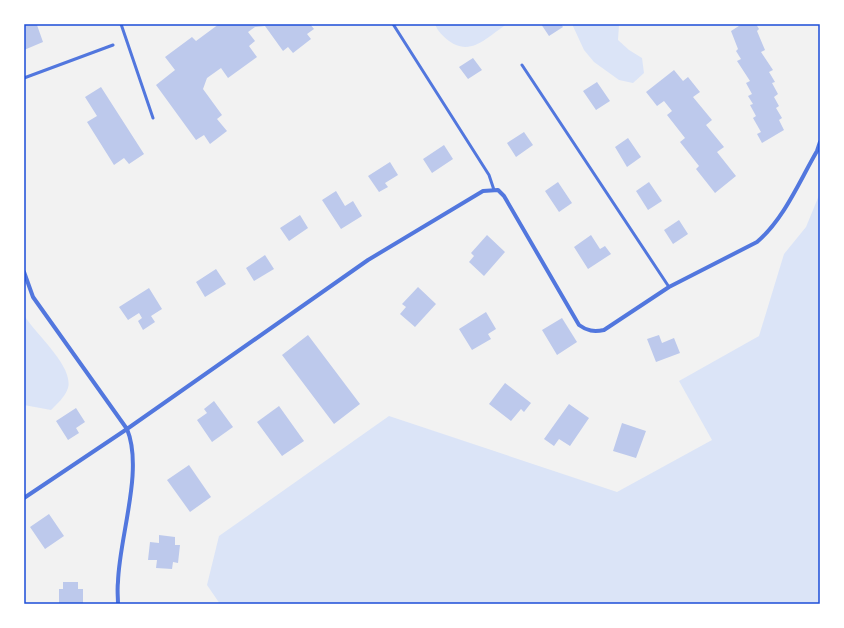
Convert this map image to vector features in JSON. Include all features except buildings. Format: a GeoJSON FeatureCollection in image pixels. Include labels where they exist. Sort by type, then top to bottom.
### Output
{"type":"FeatureCollection","features":[{"type":"Feature","properties":{"kind":"street"},"geometry":{"type":"LineString","coordinates":[[24,498],[127,429],[368,260],[483,192],[498,190],[504,196],[579,325],[585,329],[597,332],[604,330],[669,287],[757,242],[768,232],[784,211],[817,151],[820,142]]}},
{"type":"Feature","properties":{"kind":"street"},"geometry":{"type":"LineString","coordinates":[[24,272],[33,297],[127,429],[131,438],[132,453],[130,496],[118,582],[118,604]]}},
{"type":"Feature","properties":{"kind":"lane"},"geometry":{"type":"LineString","coordinates":[[121,24],[153,118]]}},
{"type":"Feature","properties":{"kind":"lane"},"geometry":{"type":"LineString","coordinates":[[393,24],[489,175],[494,190]]}},
{"type":"Feature","properties":{"kind":"lane"},"geometry":{"type":"LineString","coordinates":[[24,78],[113,45]]}},
{"type":"Feature","properties":{"kind":"lane"},"geometry":{"type":"LineString","coordinates":[[522,65],[669,287]]}},
{"type":"Feature","properties":{"kind":"shaded area"},"geometry":{"type":"Polygon","coordinates":[[[435,24],[507,24],[479,43],[465,47],[449,41],[442,35],[435,24]]]}},
{"type":"Feature","properties":{"kind":"shaded area"},"geometry":{"type":"Polygon","coordinates":[[[572,24],[621,24],[619,25],[618,40],[629,50],[642,58],[644,73],[633,83],[619,80],[594,62],[584,50],[572,24]]]}},
{"type":"Feature","properties":{"kind":"shaded area"},"geometry":{"type":"Polygon","coordinates":[[[820,193],[820,604],[220,604],[207,585],[219,536],[389,416],[617,492],[712,440],[679,381],[759,336],[784,254],[806,227],[820,193]]]}},
{"type":"Feature","properties":{"kind":"shaded area"},"geometry":{"type":"Polygon","coordinates":[[[24,315],[60,360],[68,379],[68,388],[65,394],[51,410],[24,405],[24,315]]]}}]}
